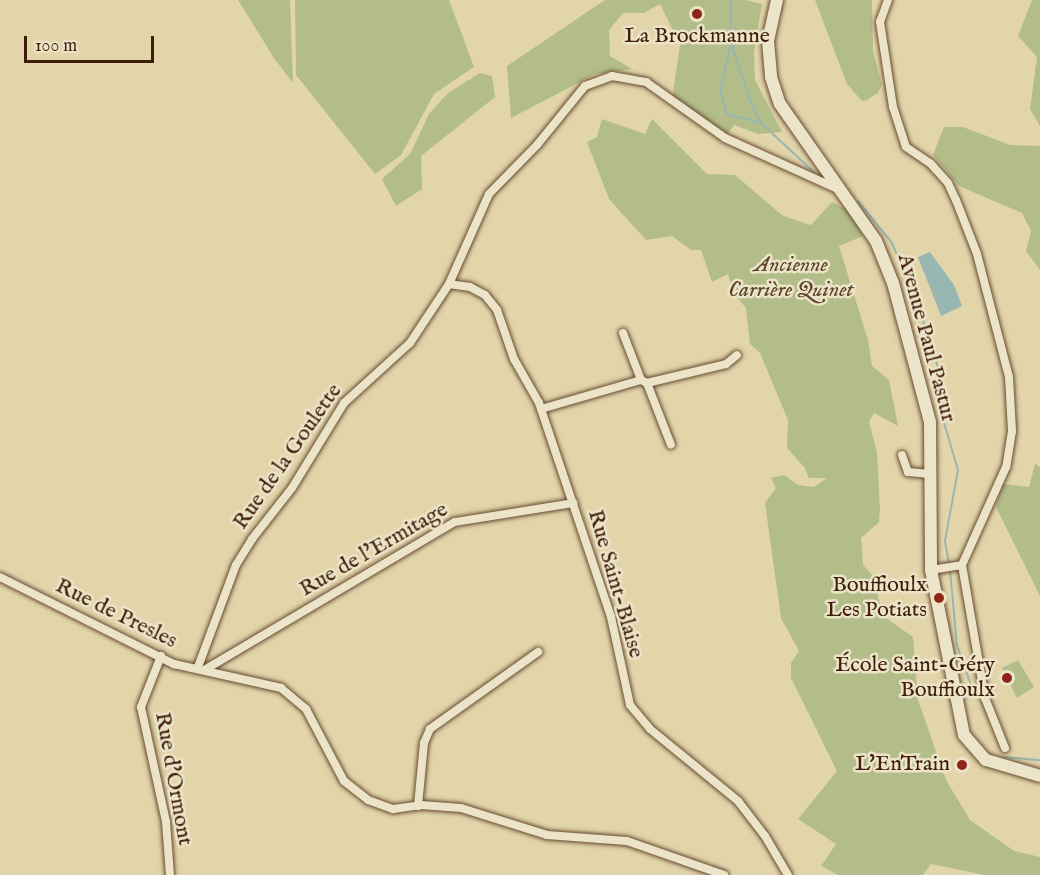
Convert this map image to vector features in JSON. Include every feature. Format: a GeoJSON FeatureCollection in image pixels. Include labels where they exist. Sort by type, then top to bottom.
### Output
{"type":"FeatureCollection","features":[{"type":"Feature","properties":{"kind":"main road","name":"Avenue Paul Pastur"},"geometry":{"type":"LineString","coordinates":[[777,0],[768,40],[771,77],[794,128],[876,241],[893,283],[930,422],[931,570],[964,735],[986,760],[1040,776]]}},
{"type":"Feature","properties":{"kind":"street"},"geometry":{"type":"LineString","coordinates":[[888,0],[880,22],[893,107],[906,147],[932,164],[948,183],[956,200],[977,254],[1009,377],[1012,431],[1006,467],[959,565],[985,698],[1005,748]]}},
{"type":"Feature","properties":{"kind":"street","name":"Rue de la Goulette"},"geometry":{"type":"LineString","coordinates":[[202,668],[236,565],[252,539],[292,488],[344,403],[410,343],[449,284],[489,194],[537,145],[574,98],[598,79],[626,77],[645,82],[725,138],[841,190]]}},
{"type":"Feature","properties":{"kind":"street","name":"Rue Saint-Blaise"},"geometry":{"type":"LineString","coordinates":[[449,284],[470,287],[485,295],[497,310],[514,359],[541,408],[610,618],[630,705],[650,729],[738,801],[765,836],[788,875]]}},
{"type":"Feature","properties":{"kind":"street"},"geometry":{"type":"LineString","coordinates":[[623,333],[671,445]]}},
{"type":"Feature","properties":{"kind":"street"},"geometry":{"type":"LineString","coordinates":[[541,408],[726,364],[737,355]]}},
{"type":"Feature","properties":{"kind":"street"},"geometry":{"type":"LineString","coordinates":[[902,455],[908,472],[930,474]]}},
{"type":"Feature","properties":{"kind":"street","name":"Rue de l'Ermitage"},"geometry":{"type":"LineString","coordinates":[[202,668],[455,522],[573,503]]}},
{"type":"Feature","properties":{"kind":"street"},"geometry":{"type":"LineString","coordinates":[[931,570],[959,565]]}},
{"type":"Feature","properties":{"kind":"street","name":"Rue de Presles"},"geometry":{"type":"LineString","coordinates":[[0,577],[174,664],[202,668],[281,688],[306,709],[344,781],[368,800],[393,809],[418,806],[462,807],[547,835],[627,841],[724,875]]}},
{"type":"Feature","properties":{"kind":"street"},"geometry":{"type":"LineString","coordinates":[[418,806],[424,743],[430,729],[538,652]]}},
{"type":"Feature","properties":{"kind":"street","name":"Rue d'Ormont"},"geometry":{"type":"LineString","coordinates":[[161,656],[141,707],[166,822],[170,875]]}},
{"type":"Feature","properties":{"kind":"green space"},"geometry":{"type":"Polygon","coordinates":[[[238,0],[290,0],[293,83],[274,58],[238,0]]]}},
{"type":"Feature","properties":{"kind":"green space"},"geometry":{"type":"Polygon","coordinates":[[[295,0],[449,0],[474,67],[434,94],[401,155],[375,174],[296,75],[295,0]]]}},
{"type":"Feature","properties":{"kind":"green space"},"geometry":{"type":"Polygon","coordinates":[[[605,0],[746,0],[762,4],[754,52],[755,80],[782,132],[758,134],[734,125],[725,138],[672,100],[680,45],[660,4],[644,13],[623,13],[609,30],[610,56],[632,69],[595,74],[511,118],[507,66],[605,0]]]}},
{"type":"Feature","properties":{"kind":"green space"},"geometry":{"type":"Polygon","coordinates":[[[815,0],[872,0],[873,51],[882,85],[878,93],[867,100],[862,101],[847,84],[815,0]]]}},
{"type":"Feature","properties":{"kind":"green space"},"geometry":{"type":"Polygon","coordinates":[[[1032,0],[1040,0],[1040,126],[1030,109],[1037,57],[1018,36],[1032,0]]]}},
{"type":"Feature","properties":{"kind":"green space"},"geometry":{"type":"Polygon","coordinates":[[[480,73],[492,76],[495,97],[421,156],[422,189],[396,206],[382,179],[410,154],[429,114],[448,93],[480,73]]]}},
{"type":"Feature","properties":{"kind":"green space","name":"Ancienne Carrière Quinet"},"geometry":{"type":"Polygon","coordinates":[[[602,119],[645,134],[652,119],[707,174],[735,175],[783,216],[811,225],[832,202],[848,210],[863,236],[839,246],[868,340],[872,366],[889,380],[898,426],[874,413],[869,422],[877,452],[880,509],[879,522],[861,538],[863,565],[873,576],[883,616],[913,637],[918,700],[946,780],[970,820],[1014,851],[1040,857],[1040,875],[985,875],[931,864],[923,875],[838,875],[821,866],[836,844],[798,819],[837,771],[791,678],[791,663],[799,651],[781,618],[765,503],[776,488],[771,478],[784,475],[798,485],[814,487],[827,478],[809,478],[805,468],[787,448],[788,420],[760,353],[750,344],[746,308],[733,293],[728,274],[712,282],[701,250],[691,250],[672,236],[646,240],[609,199],[587,142],[597,137],[602,119]]]}},
{"type":"Feature","properties":{"kind":"green space"},"geometry":{"type":"Polygon","coordinates":[[[944,127],[963,127],[1010,145],[1040,146],[1040,270],[1026,251],[1031,231],[1022,213],[959,186],[933,155],[944,127]]]}},
{"type":"Feature","properties":{"kind":"green space"},"geometry":{"type":"Polygon","coordinates":[[[1035,464],[1040,467],[1040,596],[996,507],[1003,484],[1029,487],[1035,464]]]}},
{"type":"Feature","properties":{"kind":"green space"},"geometry":{"type":"Polygon","coordinates":[[[1018,660],[1034,687],[1017,698],[1002,668],[1018,660]]]}},
{"type":"Feature","properties":{"kind":"water"},"geometry":{"type":"Polygon","coordinates":[[[930,252],[954,285],[962,306],[941,316],[918,257],[930,252]]]}},
{"type":"Feature","properties":{"kind":"waterway"},"geometry":{"type":"LineString","coordinates":[[731,0],[731,44],[752,106],[761,123],[814,172]]}},
{"type":"Feature","properties":{"kind":"waterway"},"geometry":{"type":"LineString","coordinates":[[730,46],[720,91],[727,114],[761,123]]}},
{"type":"Feature","properties":{"kind":"waterway"},"geometry":{"type":"LineString","coordinates":[[858,201],[892,243],[919,308],[942,380],[944,423],[958,470],[945,541],[949,564]]}},
{"type":"Feature","properties":{"kind":"waterway"},"geometry":{"type":"LineString","coordinates":[[950,570],[957,645],[973,691]]}},
{"type":"Feature","properties":{"kind":"waterway"},"geometry":{"type":"LineString","coordinates":[[1004,757],[1040,760]]}},
{"type":"Feature","properties":{"kind":"place","name":"La Brockmanne"},"geometry":{"type":"Point","coordinates":[697,14]}},
{"type":"Feature","properties":{"kind":"place","name":"Bouffioulx Les Potiats"},"geometry":{"type":"Point","coordinates":[939,598]}},
{"type":"Feature","properties":{"kind":"place","name":"École Saint-Géry Bouffioulx"},"geometry":{"type":"Point","coordinates":[1007,678]}},
{"type":"Feature","properties":{"kind":"place","name":"L'EnTrain"},"geometry":{"type":"Point","coordinates":[962,765]}}]}
